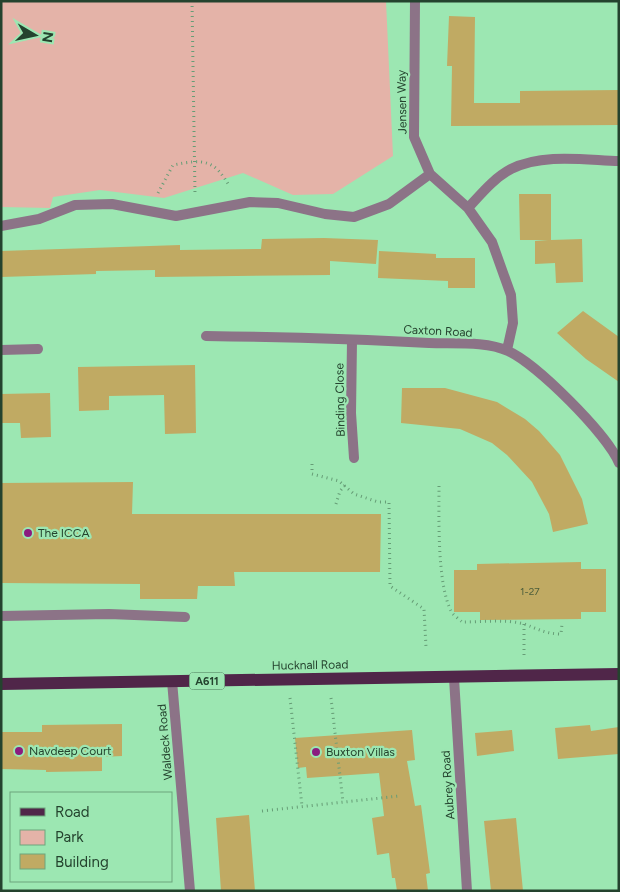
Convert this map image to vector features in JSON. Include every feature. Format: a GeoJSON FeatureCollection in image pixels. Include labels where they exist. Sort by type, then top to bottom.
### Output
{"type":"FeatureCollection","features":[{"type":"Feature","properties":{"kind":"main road","name":"Hucknall Road"},"geometry":{"type":"LineString","coordinates":[[1,684],[619,674]]}},
{"type":"Feature","properties":{"kind":"street","name":"Jensen Way"},"geometry":{"type":"LineString","coordinates":[[415,1],[414,137],[430,174],[468,208],[492,242],[511,295],[514,323],[507,350]]}},
{"type":"Feature","properties":{"kind":"street"},"geometry":{"type":"LineString","coordinates":[[468,208],[490,184],[512,169],[543,160],[619,161]]}},
{"type":"Feature","properties":{"kind":"street"},"geometry":{"type":"LineString","coordinates":[[1,226],[40,219],[76,205],[112,204],[154,214],[176,216],[250,202],[278,203],[325,214],[354,217],[389,204],[430,174]]}},
{"type":"Feature","properties":{"kind":"street","name":"Caxton Road"},"geometry":{"type":"LineString","coordinates":[[206,336],[313,337],[352,341],[483,346],[507,350],[526,361],[573,404],[618,461]]}},
{"type":"Feature","properties":{"kind":"street","name":"Binding Close"},"geometry":{"type":"LineString","coordinates":[[352,341],[351,413],[354,458]]}},
{"type":"Feature","properties":{"kind":"street"},"geometry":{"type":"LineString","coordinates":[[1,350],[38,349]]}},
{"type":"Feature","properties":{"kind":"street"},"geometry":{"type":"LineString","coordinates":[[1,616],[109,614],[186,617]]}},
{"type":"Feature","properties":{"kind":"street","name":"Aubrey Road"},"geometry":{"type":"LineString","coordinates":[[454,678],[468,891]]}},
{"type":"Feature","properties":{"kind":"street","name":"Waldeck Road"},"geometry":{"type":"LineString","coordinates":[[172,681],[190,891]]}},
{"type":"Feature","properties":{"kind":"path"},"geometry":{"type":"LineString","coordinates":[[192,1],[195,213]]}},
{"type":"Feature","properties":{"kind":"path"},"geometry":{"type":"LineString","coordinates":[[154,214],[158,193],[173,165],[194,161],[208,162],[221,172],[240,204]]}},
{"type":"Feature","properties":{"kind":"path"},"geometry":{"type":"LineString","coordinates":[[312,464],[312,474],[339,481],[354,494],[378,502],[389,502],[390,586],[424,609],[426,647]]}},
{"type":"Feature","properties":{"kind":"path"},"geometry":{"type":"LineString","coordinates":[[336,504],[344,485]]}},
{"type":"Feature","properties":{"kind":"path"},"geometry":{"type":"LineString","coordinates":[[439,486],[438,519],[441,550],[445,588],[452,612],[462,622],[524,624],[542,633],[562,634],[562,624]]}},
{"type":"Feature","properties":{"kind":"path"},"geometry":{"type":"LineString","coordinates":[[524,624],[524,676]]}},
{"type":"Feature","properties":{"kind":"path"},"geometry":{"type":"LineString","coordinates":[[329,678],[343,802]]}},
{"type":"Feature","properties":{"kind":"path"},"geometry":{"type":"LineString","coordinates":[[288,679],[302,806]]}},
{"type":"Feature","properties":{"kind":"path"},"geometry":{"type":"LineString","coordinates":[[262,811],[399,796]]}},
{"type":"Feature","properties":{"kind":"green space"},"geometry":{"type":"Polygon","coordinates":[[[1,1],[386,1],[393,156],[333,194],[293,195],[243,173],[164,198],[100,190],[53,197],[50,208],[1,207],[1,1]]]}},
{"type":"Feature","properties":{"kind":"building"},"geometry":{"type":"Polygon","coordinates":[[[449,16],[475,17],[474,103],[520,103],[520,91],[619,90],[619,125],[451,126],[452,66],[447,66],[449,16]]]}},
{"type":"Feature","properties":{"kind":"building"},"geometry":{"type":"Polygon","coordinates":[[[519,194],[551,194],[551,240],[582,239],[583,282],[556,283],[555,263],[535,264],[535,241],[548,240],[520,240],[519,194]]]}},
{"type":"Feature","properties":{"kind":"building"},"geometry":{"type":"Polygon","coordinates":[[[324,238],[378,240],[376,264],[330,261],[330,275],[155,277],[155,270],[96,271],[96,274],[1,277],[1,251],[180,245],[180,250],[261,249],[262,239],[324,238]]]}},
{"type":"Feature","properties":{"kind":"building"},"geometry":{"type":"Polygon","coordinates":[[[379,251],[436,254],[436,258],[475,258],[475,288],[448,288],[448,281],[378,278],[379,251]]]}},
{"type":"Feature","properties":{"kind":"building"},"geometry":{"type":"Polygon","coordinates":[[[583,311],[619,337],[619,382],[586,359],[557,333],[583,311]]]}},
{"type":"Feature","properties":{"kind":"building"},"geometry":{"type":"Polygon","coordinates":[[[195,365],[196,433],[165,434],[164,395],[109,396],[109,410],[79,411],[78,367],[195,365]]]}},
{"type":"Feature","properties":{"kind":"building"},"geometry":{"type":"Polygon","coordinates":[[[402,388],[445,388],[497,402],[525,419],[539,431],[560,455],[582,499],[588,524],[553,532],[549,514],[532,482],[507,455],[492,443],[460,429],[401,423],[402,388]]]}},
{"type":"Feature","properties":{"kind":"building"},"geometry":{"type":"Polygon","coordinates":[[[50,393],[51,437],[21,438],[20,423],[1,423],[1,394],[50,393]]]}},
{"type":"Feature","properties":{"kind":"building"},"geometry":{"type":"Polygon","coordinates":[[[133,482],[132,514],[381,514],[380,572],[234,572],[235,586],[198,586],[197,599],[140,599],[140,584],[1,583],[1,483],[133,482]]]}},
{"type":"Feature","properties":{"kind":"building"},"geometry":{"type":"Polygon","coordinates":[[[581,562],[581,569],[606,569],[606,612],[581,612],[581,619],[480,620],[480,612],[454,612],[454,570],[477,570],[477,564],[581,562]]]}},
{"type":"Feature","properties":{"kind":"building"},"geometry":{"type":"Polygon","coordinates":[[[122,724],[122,756],[102,757],[102,771],[46,772],[46,770],[1,769],[1,732],[42,732],[42,725],[122,724]]]}},
{"type":"Feature","properties":{"kind":"building"},"geometry":{"type":"Polygon","coordinates":[[[590,725],[591,731],[619,727],[619,754],[558,759],[555,728],[590,725]]]}},
{"type":"Feature","properties":{"kind":"building"},"geometry":{"type":"Polygon","coordinates":[[[412,730],[415,760],[407,761],[415,806],[421,805],[430,873],[426,874],[428,891],[397,891],[395,878],[392,878],[389,853],[377,855],[372,818],[384,816],[379,773],[307,778],[306,767],[298,768],[295,738],[412,730]]]}},
{"type":"Feature","properties":{"kind":"building"},"geometry":{"type":"Polygon","coordinates":[[[512,730],[514,751],[477,756],[475,733],[512,730]]]}},
{"type":"Feature","properties":{"kind":"building"},"geometry":{"type":"Polygon","coordinates":[[[249,815],[255,891],[221,891],[216,818],[249,815]]]}},
{"type":"Feature","properties":{"kind":"building"},"geometry":{"type":"Polygon","coordinates":[[[516,818],[523,891],[491,891],[484,821],[516,818]]]}},
{"type":"Feature","properties":{"kind":"place","name":"The ICCA"},"geometry":{"type":"Point","coordinates":[28,533]}},
{"type":"Feature","properties":{"kind":"place","name":"Navdeep Court"},"geometry":{"type":"Point","coordinates":[19,751]}},
{"type":"Feature","properties":{"kind":"place","name":"Buxton Villas"},"geometry":{"type":"Point","coordinates":[316,752]}}]}
